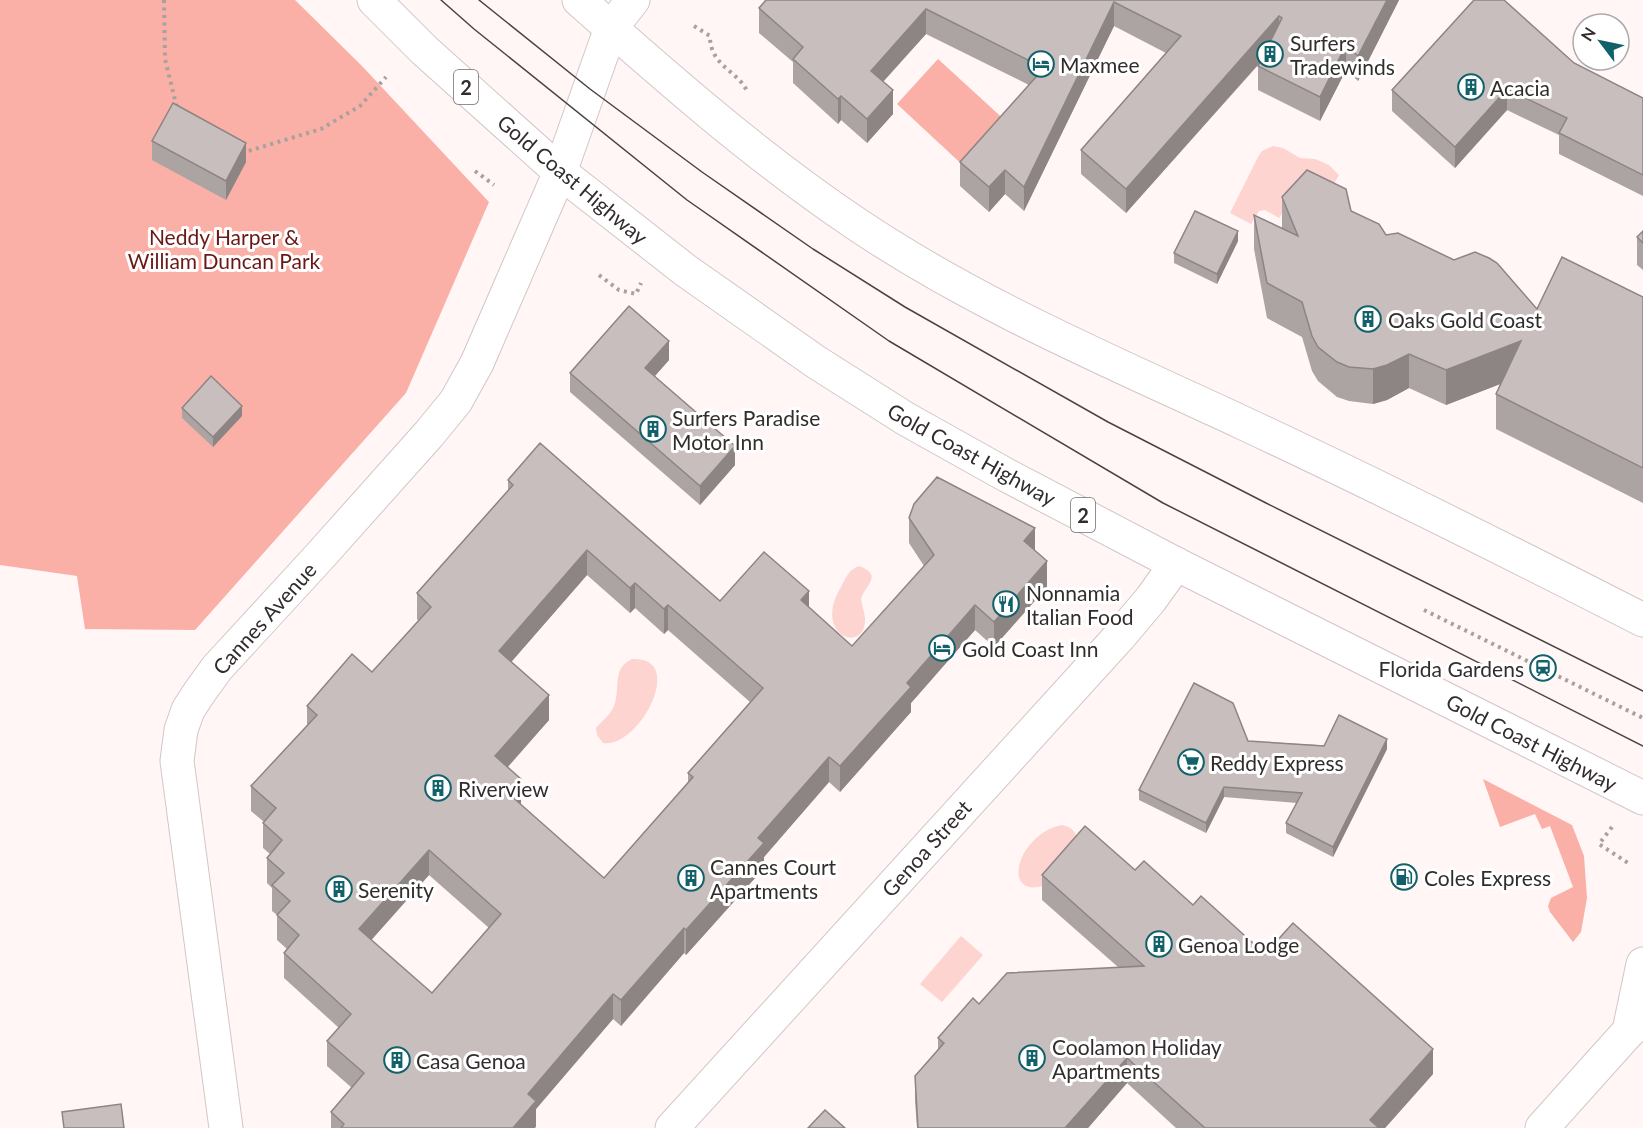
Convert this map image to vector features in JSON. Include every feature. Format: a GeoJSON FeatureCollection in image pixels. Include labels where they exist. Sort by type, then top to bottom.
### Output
{"type":"FeatureCollection","features":[{"type":"Feature","properties":{"kind":"main road","name":"Gold Coast Highway"},"geometry":{"type":"LineString","coordinates":[[374,0],[424,50],[560,172],[685,270],[826,369],[906,419],[1008,476],[1176,564],[1643,798]]}},
{"type":"Feature","properties":{"kind":"main road"},"geometry":{"type":"LineString","coordinates":[[579,0],[772,164],[856,223],[935,272],[1017,317],[1318,458],[1643,620]]}},
{"type":"Feature","properties":{"kind":"main road","name":"Cannes Avenue"},"geometry":{"type":"LineString","coordinates":[[226,1128],[177,760],[181,730],[189,710],[217,668],[429,434],[456,400],[477,363],[560,172],[611,28],[633,0]]}},
{"type":"Feature","properties":{"kind":"main road","name":"Genoa Street"},"geometry":{"type":"LineString","coordinates":[[672,1128],[1119,637],[1151,599],[1176,564]]}},
{"type":"Feature","properties":{"kind":"main road"},"geometry":{"type":"LineString","coordinates":[[1542,1128],[1638,1031],[1643,964]]}},
{"type":"Feature","properties":{"kind":"path"},"geometry":{"type":"LineString","coordinates":[[164,0],[165,59],[180,118]]}},
{"type":"Feature","properties":{"kind":"path"},"geometry":{"type":"LineString","coordinates":[[694,26],[710,36],[710,48],[716,59],[748,90],[743,99]]}},
{"type":"Feature","properties":{"kind":"path"},"geometry":{"type":"LineString","coordinates":[[236,147],[245,152],[321,129],[360,106],[386,77]]}},
{"type":"Feature","properties":{"kind":"path"},"geometry":{"type":"LineString","coordinates":[[476,171],[494,185]]}},
{"type":"Feature","properties":{"kind":"path"},"geometry":{"type":"LineString","coordinates":[[599,275],[619,290],[636,294],[641,282]]}},
{"type":"Feature","properties":{"kind":"path"},"geometry":{"type":"LineString","coordinates":[[1424,610],[1643,718]]}},
{"type":"Feature","properties":{"kind":"path"},"geometry":{"type":"LineString","coordinates":[[1613,826],[1599,844],[1628,863]]}},
{"type":"Feature","properties":{"kind":"green space","name":"Neddy Harper & William Duncan Park"},"geometry":{"type":"Polygon","coordinates":[[[0,0],[295,0],[362,66],[489,202],[406,393],[195,630],[85,629],[77,576],[0,565],[0,0]]]}},
{"type":"Feature","properties":{"kind":"green space"},"geometry":{"type":"Polygon","coordinates":[[[938,59],[1009,124],[968,170],[897,104],[938,59]]]}},
{"type":"Feature","properties":{"kind":"green space"},"geometry":{"type":"Polygon","coordinates":[[[1483,779],[1572,825],[1584,856],[1587,898],[1581,932],[1573,942],[1548,906],[1551,898],[1573,887],[1550,826],[1542,829],[1535,814],[1500,827],[1483,779]]]}},
{"type":"Feature","properties":{"kind":"shaded area"},"geometry":{"type":"Polygon","coordinates":[[[1273,146],[1283,148],[1300,158],[1315,159],[1329,165],[1339,175],[1325,199],[1283,212],[1279,218],[1265,210],[1259,211],[1251,224],[1230,213],[1258,157],[1262,151],[1273,146]]]}},
{"type":"Feature","properties":{"kind":"shaded area"},"geometry":{"type":"Polygon","coordinates":[[[859,566],[866,569],[872,577],[861,599],[865,618],[863,629],[858,636],[850,638],[842,635],[836,629],[832,618],[834,604],[841,587],[853,569],[859,566]]]}},
{"type":"Feature","properties":{"kind":"shaded area"},"geometry":{"type":"Polygon","coordinates":[[[632,659],[648,662],[656,672],[657,686],[652,702],[643,718],[631,732],[617,741],[603,743],[597,735],[596,728],[613,709],[621,668],[632,659]]]}},
{"type":"Feature","properties":{"kind":"shaded area"},"geometry":{"type":"Polygon","coordinates":[[[1062,825],[1072,829],[1077,839],[1046,885],[1032,887],[1023,884],[1019,875],[1020,864],[1025,852],[1034,840],[1046,831],[1062,825]]]}},
{"type":"Feature","properties":{"kind":"shaded area"},"geometry":{"type":"Polygon","coordinates":[[[961,936],[983,955],[942,1002],[920,984],[961,936]]]}},
{"type":"Feature","properties":{"kind":"building"},"geometry":{"type":"Polygon","coordinates":[[[766,0],[1387,0],[1358,56],[1346,45],[1320,97],[1258,66],[1282,18],[1279,16],[1126,189],[1081,150],[1181,36],[1114,2],[1024,187],[1005,170],[989,187],[960,162],[1044,68],[926,9],[871,71],[893,90],[867,119],[841,96],[838,99],[793,59],[803,47],[759,8],[766,0]]]}},
{"type":"Feature","properties":{"kind":"building"},"geometry":{"type":"Polygon","coordinates":[[[1474,0],[1504,0],[1571,60],[1571,72],[1592,72],[1643,98],[1643,175],[1559,133],[1567,118],[1507,89],[1455,147],[1392,90],[1474,0]]]}},
{"type":"Feature","properties":{"kind":"building"},"geometry":{"type":"Polygon","coordinates":[[[173,103],[246,143],[226,181],[152,141],[173,103]]]}},
{"type":"Feature","properties":{"kind":"building"},"geometry":{"type":"Polygon","coordinates":[[[1307,170],[1346,189],[1351,211],[1379,224],[1386,235],[1398,233],[1454,260],[1475,252],[1489,258],[1497,263],[1537,309],[1562,257],[1643,297],[1643,468],[1496,394],[1521,341],[1446,370],[1409,354],[1373,369],[1349,367],[1337,362],[1318,347],[1312,336],[1302,302],[1267,283],[1254,215],[1298,236],[1282,197],[1307,170]]]}},
{"type":"Feature","properties":{"kind":"building"},"geometry":{"type":"Polygon","coordinates":[[[1195,211],[1238,231],[1217,274],[1174,253],[1195,211]]]}},
{"type":"Feature","properties":{"kind":"building"},"geometry":{"type":"Polygon","coordinates":[[[1643,231],[1643,243],[1637,237],[1643,231]]]}},
{"type":"Feature","properties":{"kind":"building","name":"Surfers Paradise Motor Inn"},"geometry":{"type":"Polygon","coordinates":[[[629,306],[669,341],[645,368],[735,446],[700,486],[570,373],[629,306]]]}},
{"type":"Feature","properties":{"kind":"building"},"geometry":{"type":"Polygon","coordinates":[[[211,376],[242,406],[213,437],[182,408],[211,376]]]}},
{"type":"Feature","properties":{"kind":"building"},"geometry":{"type":"Polygon","coordinates":[[[540,443],[720,601],[764,552],[809,591],[801,600],[852,646],[934,555],[909,518],[914,504],[937,477],[1035,528],[1024,541],[1047,561],[994,622],[975,605],[907,683],[911,687],[840,766],[829,757],[758,838],[764,843],[686,930],[684,928],[621,1000],[613,994],[528,1094],[536,1101],[513,1128],[341,1128],[344,1124],[331,1112],[364,1073],[327,1041],[351,1014],[284,953],[299,935],[277,915],[290,901],[272,885],[284,873],[267,858],[282,840],[263,823],[276,808],[251,786],[317,715],[307,706],[352,654],[372,672],[431,607],[417,593],[513,485],[508,480],[540,443]],[[587,550],[499,651],[549,695],[495,756],[521,779],[509,794],[604,878],[693,777],[688,773],[763,688],[668,605],[664,609],[635,583],[630,588],[587,550]],[[429,850],[359,929],[432,993],[501,914],[429,850]]]}},
{"type":"Feature","properties":{"kind":"building"},"geometry":{"type":"Polygon","coordinates":[[[1194,683],[1233,703],[1248,741],[1324,746],[1339,715],[1387,739],[1333,847],[1286,823],[1302,793],[1224,787],[1206,823],[1139,790],[1194,683]]]}},
{"type":"Feature","properties":{"kind":"building"},"geometry":{"type":"Polygon","coordinates":[[[1085,826],[1135,870],[1144,861],[1193,905],[1201,896],[1265,954],[1293,923],[1433,1049],[1370,1120],[1379,1128],[1205,1128],[1127,1058],[1065,1128],[918,1128],[915,1076],[944,1043],[938,1038],[973,998],[979,1004],[1007,973],[1144,966],[1042,875],[1085,826]]]}},
{"type":"Feature","properties":{"kind":"building"},"geometry":{"type":"Polygon","coordinates":[[[121,1104],[124,1128],[64,1128],[62,1112],[121,1104]]]}},
{"type":"Feature","properties":{"kind":"building"},"geometry":{"type":"Polygon","coordinates":[[[825,1110],[845,1128],[808,1128],[825,1110]]]}},
{"type":"Feature","properties":{"kind":"tram line"},"geometry":{"type":"LineString","coordinates":[[441,0],[687,200],[889,341],[1163,503],[1643,746]]}},
{"type":"Feature","properties":{"kind":"tram line"},"geometry":{"type":"LineString","coordinates":[[479,0],[590,89],[702,172],[813,249],[905,307],[1108,422],[1643,691]]}},
{"type":"Feature","properties":{"kind":"place","name":"Surfers Tradewinds"},"geometry":{"type":"Point","coordinates":[1270,54]}},
{"type":"Feature","properties":{"kind":"place","name":"Maxmee"},"geometry":{"type":"Point","coordinates":[1041,64]}},
{"type":"Feature","properties":{"kind":"place","name":"Acacia"},"geometry":{"type":"Point","coordinates":[1471,87]}},
{"type":"Feature","properties":{"kind":"place","name":"Oaks Gold Coast"},"geometry":{"type":"Point","coordinates":[1368,319]}},
{"type":"Feature","properties":{"kind":"place","name":"Surfers Paradise Motor Inn"},"geometry":{"type":"Point","coordinates":[653,429]}},
{"type":"Feature","properties":{"kind":"place","name":"Nonnamia Italian Food"},"geometry":{"type":"Point","coordinates":[1006,604]}},
{"type":"Feature","properties":{"kind":"place","name":"Gold Coast Inn"},"geometry":{"type":"Point","coordinates":[942,648]}},
{"type":"Feature","properties":{"kind":"place","name":"Florida Gardens"},"geometry":{"type":"Point","coordinates":[1543,668]}},
{"type":"Feature","properties":{"kind":"place","name":"Reddy Express"},"geometry":{"type":"Point","coordinates":[1191,762]}},
{"type":"Feature","properties":{"kind":"place","name":"Riverview"},"geometry":{"type":"Point","coordinates":[438,788]}},
{"type":"Feature","properties":{"kind":"place","name":"Coles Express"},"geometry":{"type":"Point","coordinates":[1404,877]}},
{"type":"Feature","properties":{"kind":"place","name":"Cannes Court Apartments"},"geometry":{"type":"Point","coordinates":[691,878]}},
{"type":"Feature","properties":{"kind":"place","name":"Serenity"},"geometry":{"type":"Point","coordinates":[339,889]}},
{"type":"Feature","properties":{"kind":"place","name":"Genoa Lodge"},"geometry":{"type":"Point","coordinates":[1159,944]}},
{"type":"Feature","properties":{"kind":"place","name":"Coolamon Holiday Apartments"},"geometry":{"type":"Point","coordinates":[1032,1058]}},
{"type":"Feature","properties":{"kind":"place","name":"Casa Genoa"},"geometry":{"type":"Point","coordinates":[397,1060]}}]}
